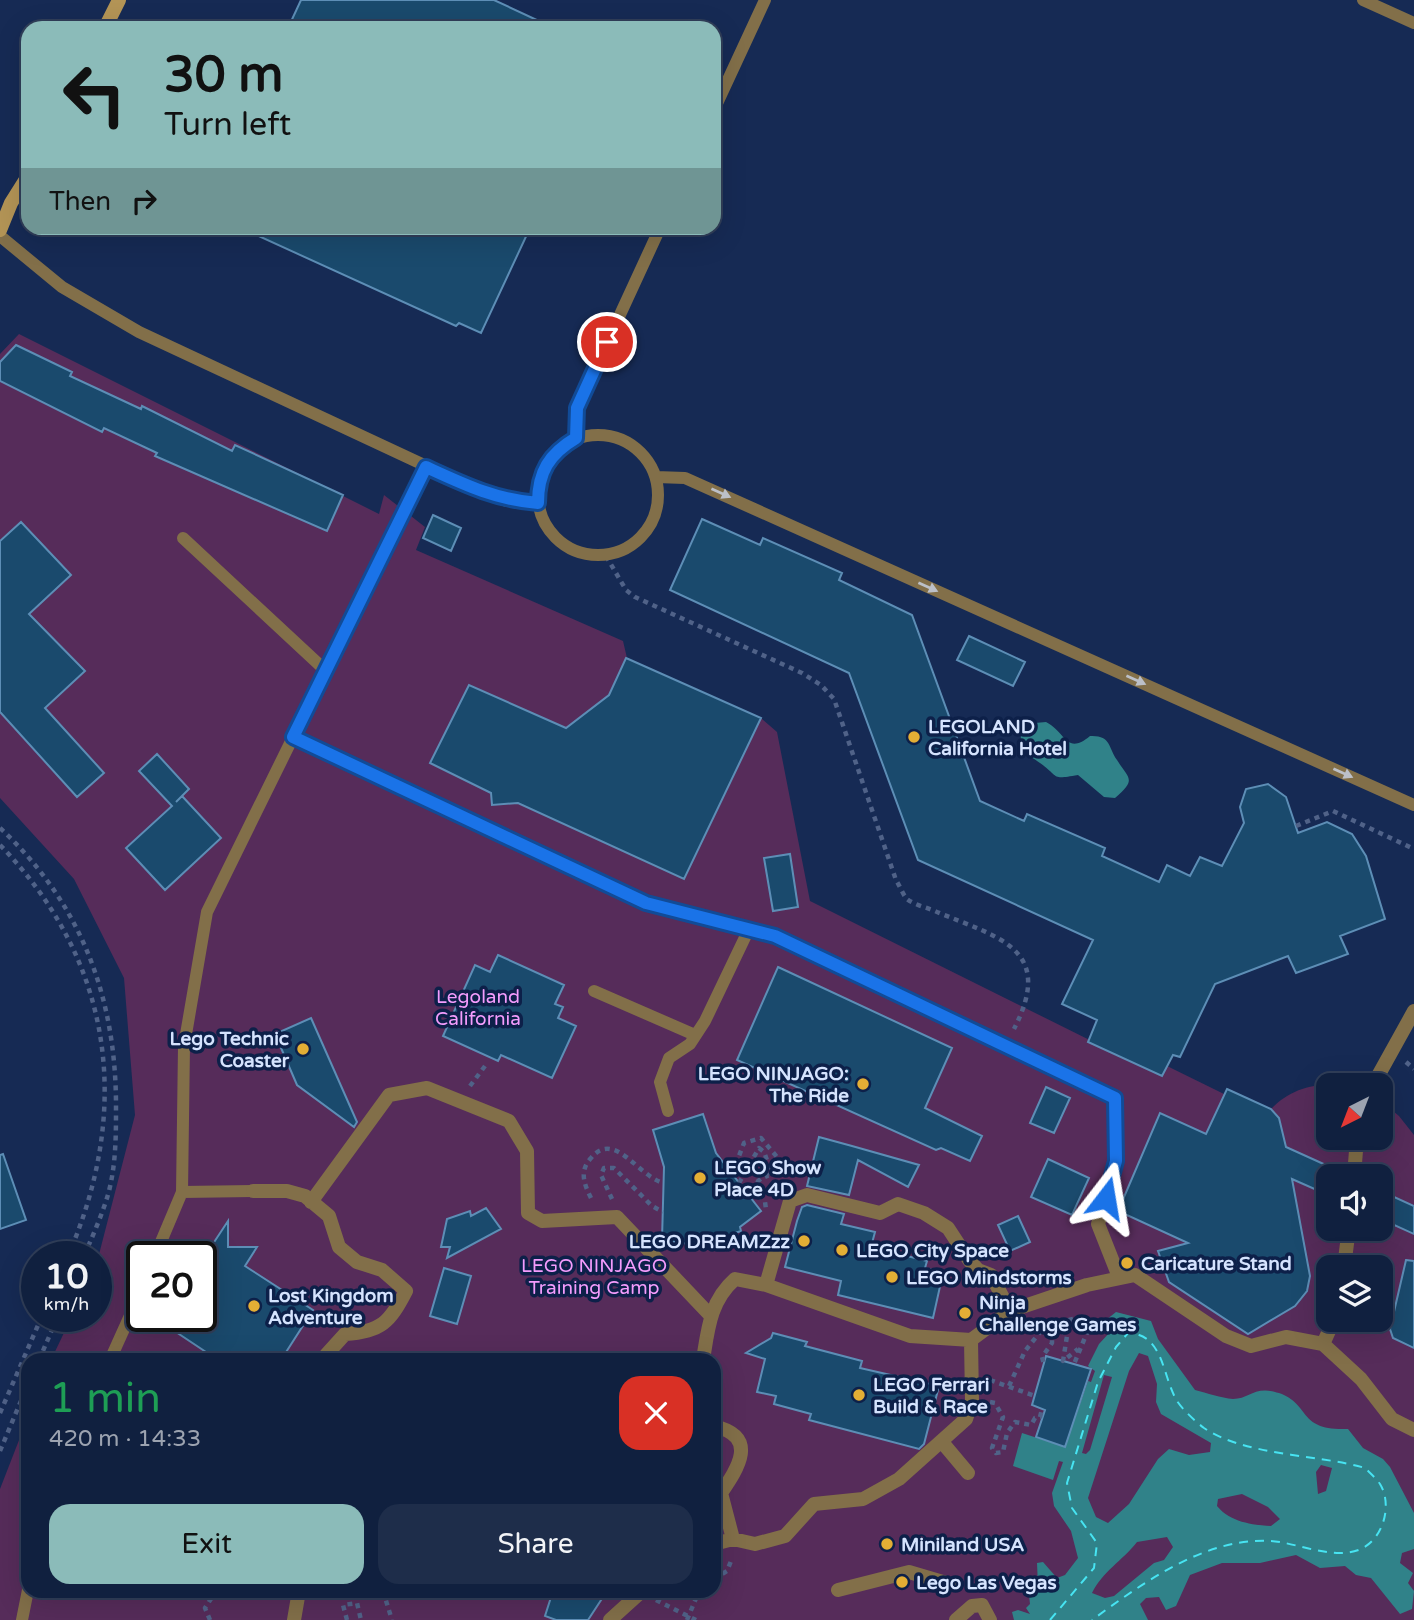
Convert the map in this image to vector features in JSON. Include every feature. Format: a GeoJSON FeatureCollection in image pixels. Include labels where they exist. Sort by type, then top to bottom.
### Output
{"type":"FeatureCollection","features":[{"type":"Feature","properties":{"kind":"street"},"geometry":{"type":"LineString","coordinates":[[108,21],[119,0]]}},
{"type":"Feature","properties":{"kind":"street"},"geometry":{"type":"LineString","coordinates":[[0,230],[21,187]]}},
{"type":"Feature","properties":{"kind":"street"},"geometry":{"type":"LineString","coordinates":[[1380,1073],[1414,1011]]}},
{"type":"Feature","properties":{"kind":"street"},"geometry":{"type":"LineString","coordinates":[[311,1202],[390,1095],[427,1088],[509,1121],[527,1151],[528,1213],[542,1221],[619,1220],[710,1316]]}},
{"type":"Feature","properties":{"kind":"street"},"geometry":{"type":"LineString","coordinates":[[253,1191],[287,1191],[311,1202],[330,1216],[339,1247],[357,1262],[382,1270],[406,1292],[393,1316],[370,1333],[345,1334],[328,1353]]}},
{"type":"Feature","properties":{"kind":"street"},"geometry":{"type":"LineString","coordinates":[[766,1285],[790,1201],[807,1195],[880,1213],[898,1204],[924,1213],[948,1228],[969,1260],[978,1270],[990,1275],[1010,1311]]}},
{"type":"Feature","properties":{"kind":"street"},"geometry":{"type":"LineString","coordinates":[[1106,1198],[1098,1224],[1119,1277]]}},
{"type":"Feature","properties":{"kind":"street"},"geometry":{"type":"LineString","coordinates":[[704,1353],[710,1316],[720,1292],[734,1279],[766,1285],[910,1336],[971,1340],[1010,1311],[1119,1277],[1135,1275],[1226,1336],[1251,1346],[1286,1337],[1323,1344],[1360,1379],[1392,1419],[1414,1430]]}},
{"type":"Feature","properties":{"kind":"street"},"geometry":{"type":"LineString","coordinates":[[1323,1344],[1328,1332]]}},
{"type":"Feature","properties":{"kind":"street"},"geometry":{"type":"LineString","coordinates":[[721,1542],[733,1539],[755,1544],[785,1536],[814,1504],[863,1499],[899,1479],[966,1419],[972,1401],[971,1340]]}},
{"type":"Feature","properties":{"kind":"street"},"geometry":{"type":"LineString","coordinates":[[721,1428],[738,1440],[741,1449],[740,1465],[721,1493],[733,1539]]}},
{"type":"Feature","properties":{"kind":"street"},"geometry":{"type":"LineString","coordinates":[[942,1442],[968,1473]]}},
{"type":"Feature","properties":{"kind":"street"},"geometry":{"type":"LineString","coordinates":[[838,1590],[909,1572],[953,1585]]}},
{"type":"Feature","properties":{"kind":"street"},"geometry":{"type":"LineString","coordinates":[[294,1620],[298,1598]]}},
{"type":"Feature","properties":{"kind":"street"},"geometry":{"type":"LineString","coordinates":[[610,1620],[634,1598]]}},
{"type":"Feature","properties":{"kind":"street"},"geometry":{"type":"LineString","coordinates":[[956,1620],[972,1606],[982,1605],[990,1620]]}},
{"type":"Feature","properties":{"kind":"lane"},"geometry":{"type":"LineString","coordinates":[[721,95],[765,0]]}},
{"type":"Feature","properties":{"kind":"lane"},"geometry":{"type":"LineString","coordinates":[[1363,0],[1414,23]]}},
{"type":"Feature","properties":{"kind":"lane"},"geometry":{"type":"LineString","coordinates":[[576,438],[577,408],[657,235]]}},
{"type":"Feature","properties":{"kind":"lane"},"geometry":{"type":"LineString","coordinates":[[0,236],[62,287],[102,312],[484,493],[507,501],[538,503]]}},
{"type":"Feature","properties":{"kind":"lane"},"geometry":{"type":"LineString","coordinates":[[595,435],[615,437],[633,445],[646,459],[656,477],[659,494],[657,512],[638,541],[623,551],[606,556],[587,555],[569,549],[554,537],[543,522],[538,503],[538,483],[545,464],[558,448],[576,438],[595,435]]}},
{"type":"Feature","properties":{"kind":"lane"},"geometry":{"type":"LineString","coordinates":[[161,1241],[182,1192],[184,1046],[207,912],[426,467]]}},
{"type":"Feature","properties":{"kind":"lane"},"geometry":{"type":"LineString","coordinates":[[656,477],[685,478],[1414,805]]}},
{"type":"Feature","properties":{"kind":"lane"},"geometry":{"type":"LineString","coordinates":[[183,538],[325,670]]}},
{"type":"Feature","properties":{"kind":"lane"},"geometry":{"type":"LineString","coordinates":[[293,737],[646,903],[775,936],[1115,1098],[1116,1161],[1106,1198]]}},
{"type":"Feature","properties":{"kind":"lane"},"geometry":{"type":"LineString","coordinates":[[668,1111],[660,1082],[669,1058],[690,1044],[749,929]]}},
{"type":"Feature","properties":{"kind":"lane"},"geometry":{"type":"LineString","coordinates":[[594,991],[695,1035]]}},
{"type":"Feature","properties":{"kind":"lane"},"geometry":{"type":"LineString","coordinates":[[182,1192],[253,1191]]}},
{"type":"Feature","properties":{"kind":"lane"},"geometry":{"type":"LineString","coordinates":[[113,1353],[126,1324]]}},
{"type":"Feature","properties":{"kind":"lane"},"geometry":{"type":"LineString","coordinates":[[22,1620],[26,1598]]}},
{"type":"Feature","properties":{"kind":"path"},"geometry":{"type":"LineString","coordinates":[[606,556],[626,590],[635,597],[802,673],[821,685],[834,699],[896,880],[908,899],[989,933],[1018,951],[1029,973],[1024,1009],[1006,1046]]}},
{"type":"Feature","properties":{"kind":"path"},"geometry":{"type":"LineString","coordinates":[[1296,826],[1333,811],[1414,849]]}},
{"type":"Feature","properties":{"kind":"path"},"geometry":{"type":"LineString","coordinates":[[0,828],[46,878],[80,931],[102,989],[116,1063],[116,1147],[109,1192],[90,1241]]}},
{"type":"Feature","properties":{"kind":"path"},"geometry":{"type":"LineString","coordinates":[[0,845],[47,901],[83,966],[99,1031],[106,1095],[104,1141],[85,1218],[75,1241]]}},
{"type":"Feature","properties":{"kind":"path"},"geometry":{"type":"LineString","coordinates":[[732,1174],[744,1143],[761,1138],[777,1157],[777,1172],[762,1178]]}},
{"type":"Feature","properties":{"kind":"path"},"geometry":{"type":"LineString","coordinates":[[599,1219],[582,1181],[586,1163],[599,1149],[608,1147],[618,1150],[651,1180],[664,1183]]}},
{"type":"Feature","properties":{"kind":"path"},"geometry":{"type":"LineString","coordinates":[[739,1183],[759,1147],[764,1152],[771,1171],[762,1178],[754,1191],[765,1202],[768,1221],[782,1226]]}},
{"type":"Feature","properties":{"kind":"path"},"geometry":{"type":"LineString","coordinates":[[619,1220],[601,1175],[604,1168],[614,1168],[652,1206],[663,1212]]}},
{"type":"Feature","properties":{"kind":"path"},"geometry":{"type":"LineString","coordinates":[[1074,1364],[1078,1349],[1090,1328],[1087,1320],[1081,1317],[1069,1320],[1065,1330],[1067,1336],[1062,1361],[1078,1349]]}},
{"type":"Feature","properties":{"kind":"path"},"geometry":{"type":"LineString","coordinates":[[1009,1386],[1035,1337],[1045,1326],[1052,1328],[1053,1333],[1052,1343],[1042,1357],[1044,1364]]}},
{"type":"Feature","properties":{"kind":"path"},"geometry":{"type":"LineString","coordinates":[[1053,1333],[1059,1328],[1065,1330]]}},
{"type":"Feature","properties":{"kind":"path"},"geometry":{"type":"LineString","coordinates":[[26,1353],[35,1332]]}},
{"type":"Feature","properties":{"kind":"path"},"geometry":{"type":"LineString","coordinates":[[42,1353],[51,1332]]}},
{"type":"Feature","properties":{"kind":"path"},"geometry":{"type":"LineString","coordinates":[[0,1413],[21,1364]]}},
{"type":"Feature","properties":{"kind":"path"},"geometry":{"type":"LineString","coordinates":[[972,1377],[1035,1396]]}},
{"type":"Feature","properties":{"kind":"path"},"geometry":{"type":"LineString","coordinates":[[0,1451],[21,1401]]}},
{"type":"Feature","properties":{"kind":"path"},"geometry":{"type":"LineString","coordinates":[[972,1401],[995,1403],[1003,1417],[992,1448],[996,1453],[1003,1452],[1007,1433],[1016,1422],[1031,1425],[1035,1418],[1040,1417],[1042,1409]]}},
{"type":"Feature","properties":{"kind":"path"},"geometry":{"type":"LineString","coordinates":[[210,1620],[205,1608],[211,1598]]}},
{"type":"Feature","properties":{"kind":"path"},"geometry":{"type":"LineString","coordinates":[[385,1598],[392,1620]]}},
{"type":"Feature","properties":{"kind":"path"},"geometry":{"type":"LineString","coordinates":[[654,1598],[687,1618],[696,1620]]}},
{"type":"Feature","properties":{"kind":"path"},"geometry":{"type":"LineString","coordinates":[[687,1618],[696,1598]]}},
{"type":"Feature","properties":{"kind":"path"},"geometry":{"type":"LineString","coordinates":[[347,1620],[343,1605],[357,1603],[361,1620]]}},
{"type":"Feature","properties":{"kind":"green space","name":"Legoland California"},"geometry":{"type":"Polygon","coordinates":[[[19,334],[379,514],[384,495],[425,527],[416,550],[623,641],[627,658],[761,718],[777,732],[810,901],[1162,1076],[1167,1066],[1224,1094],[1227,1089],[1271,1109],[1294,1092],[1316,1086],[1316,1150],[1393,1150],[1393,1111],[1399,1116],[1414,1135],[1414,1620],[0,1620],[0,1489],[21,1435],[21,1598],[721,1598],[721,1353],[54,1353],[64,1332],[112,1332],[112,1241],[102,1241],[135,1115],[124,978],[74,879],[0,798],[0,354],[19,334]]]}},
{"type":"Feature","properties":{"kind":"shaded area"},"geometry":{"type":"Polygon","coordinates":[[[1046,722],[1071,743],[1082,742],[1090,736],[1105,740],[1129,779],[1126,787],[1115,798],[1104,797],[1078,775],[1056,776],[1025,753],[1021,746],[1021,735],[1035,723],[1046,722]]]}},
{"type":"Feature","properties":{"kind":"shaded area"},"geometry":{"type":"Polygon","coordinates":[[[1116,1312],[1151,1321],[1158,1339],[1195,1390],[1233,1399],[1258,1391],[1279,1393],[1297,1404],[1312,1422],[1332,1429],[1348,1429],[1363,1448],[1383,1459],[1414,1513],[1414,1549],[1402,1553],[1400,1563],[1413,1573],[1408,1583],[1414,1591],[1412,1609],[1400,1614],[1371,1578],[1356,1575],[1345,1566],[1320,1568],[1296,1555],[1260,1563],[1222,1563],[1190,1575],[1176,1606],[1166,1610],[1159,1597],[1146,1598],[1140,1604],[1148,1620],[1014,1620],[1012,1612],[1018,1610],[1030,1614],[1026,1608],[1030,1604],[1029,1595],[1038,1586],[1037,1563],[1043,1562],[1057,1578],[1065,1575],[1078,1558],[1071,1531],[1054,1506],[1052,1493],[1063,1462],[1059,1461],[1053,1480],[1013,1466],[1022,1433],[1065,1447],[1088,1381],[1091,1382],[1095,1371],[1088,1366],[1099,1344],[1111,1331],[1106,1320],[1116,1312]],[[1139,1353],[1129,1371],[1088,1498],[1096,1517],[1108,1523],[1129,1504],[1158,1459],[1169,1449],[1189,1455],[1210,1452],[1211,1443],[1161,1414],[1156,1402],[1157,1384],[1148,1356],[1139,1353]],[[1104,1375],[1082,1453],[1086,1454],[1090,1450],[1112,1377],[1104,1375]],[[1321,1465],[1316,1472],[1318,1494],[1326,1491],[1332,1468],[1321,1465]],[[1242,1494],[1218,1499],[1217,1506],[1228,1516],[1249,1523],[1271,1526],[1280,1519],[1268,1507],[1242,1494]],[[1167,1537],[1137,1542],[1102,1578],[1092,1593],[1105,1598],[1114,1596],[1154,1563],[1164,1560],[1173,1547],[1167,1537]]]}},
{"type":"Feature","properties":{"kind":"building"},"geometry":{"type":"Polygon","coordinates":[[[301,0],[494,0],[539,21],[291,21],[301,0]]]}},
{"type":"Feature","properties":{"kind":"building"},"geometry":{"type":"Polygon","coordinates":[[[256,235],[527,235],[481,333],[459,323],[456,326],[256,235]]]}},
{"type":"Feature","properties":{"kind":"building"},"geometry":{"type":"Polygon","coordinates":[[[16,345],[72,372],[70,376],[141,409],[142,406],[232,451],[235,445],[343,495],[327,531],[155,456],[157,453],[104,428],[102,432],[0,381],[0,362],[16,345]]]}},
{"type":"Feature","properties":{"kind":"building"},"geometry":{"type":"Polygon","coordinates":[[[433,515],[461,528],[451,551],[423,538],[433,515]]]}},
{"type":"Feature","properties":{"kind":"building","name":"LEGOLAND California Hotel"},"geometry":{"type":"Polygon","coordinates":[[[702,519],[760,545],[763,538],[842,573],[839,580],[912,615],[980,801],[1024,821],[1027,814],[1105,848],[1102,856],[1159,882],[1167,865],[1190,876],[1200,857],[1222,866],[1244,823],[1240,807],[1246,789],[1268,784],[1286,797],[1298,833],[1327,822],[1352,834],[1366,856],[1385,919],[1340,936],[1348,954],[1296,973],[1288,956],[1215,984],[1180,1057],[1173,1055],[1162,1076],[1088,1042],[1097,1020],[1062,1004],[1093,940],[918,860],[849,673],[670,590],[702,519]]]}},
{"type":"Feature","properties":{"kind":"building"},"geometry":{"type":"Polygon","coordinates":[[[21,522],[71,575],[29,614],[85,671],[45,708],[104,773],[77,797],[0,712],[0,541],[21,522]]]}},
{"type":"Feature","properties":{"kind":"building"},"geometry":{"type":"Polygon","coordinates":[[[969,636],[1025,662],[1013,686],[957,660],[969,636]]]}},
{"type":"Feature","properties":{"kind":"building"},"geometry":{"type":"Polygon","coordinates":[[[626,658],[761,718],[684,879],[518,803],[492,805],[491,793],[430,763],[469,685],[566,728],[609,695],[626,658]]]}},
{"type":"Feature","properties":{"kind":"building"},"geometry":{"type":"Polygon","coordinates":[[[157,754],[189,789],[182,796],[221,838],[165,890],[126,848],[172,806],[139,771],[157,754]]]}},
{"type":"Feature","properties":{"kind":"building"},"geometry":{"type":"Polygon","coordinates":[[[790,854],[798,907],[773,911],[764,858],[790,854]]]}},
{"type":"Feature","properties":{"kind":"building"},"geometry":{"type":"Polygon","coordinates":[[[498,955],[564,985],[555,1004],[563,1007],[558,1018],[576,1026],[552,1078],[501,1055],[498,1061],[443,1036],[475,965],[490,972],[498,955]]]}},
{"type":"Feature","properties":{"kind":"building","name":"LEGO NINJAGO: The Ride"},"geometry":{"type":"Polygon","coordinates":[[[778,967],[952,1048],[925,1108],[982,1136],[970,1161],[941,1148],[936,1150],[737,1060],[778,967]]]}},
{"type":"Feature","properties":{"kind":"building"},"geometry":{"type":"Polygon","coordinates":[[[311,1018],[357,1122],[354,1127],[297,1085],[275,1034],[311,1018]]]}},
{"type":"Feature","properties":{"kind":"building"},"geometry":{"type":"Polygon","coordinates":[[[1046,1087],[1070,1098],[1054,1133],[1030,1123],[1046,1087]]]}},
{"type":"Feature","properties":{"kind":"building"},"geometry":{"type":"Polygon","coordinates":[[[1227,1089],[1271,1109],[1279,1118],[1286,1147],[1324,1164],[1316,1164],[1316,1190],[1292,1179],[1310,1276],[1307,1291],[1295,1306],[1248,1334],[1169,1282],[1158,1251],[1188,1243],[1118,1211],[1160,1113],[1206,1134],[1227,1089]]]}},
{"type":"Feature","properties":{"kind":"building","name":"LEGO Show Place 4D"},"geometry":{"type":"Polygon","coordinates":[[[703,1114],[716,1153],[761,1211],[740,1227],[741,1231],[690,1248],[689,1244],[662,1240],[664,1167],[653,1130],[703,1114]]]}},
{"type":"Feature","properties":{"kind":"building"},"geometry":{"type":"Polygon","coordinates":[[[819,1137],[919,1165],[908,1187],[858,1160],[849,1195],[807,1186],[819,1137]]]}},
{"type":"Feature","properties":{"kind":"building"},"geometry":{"type":"Polygon","coordinates":[[[3,1154],[26,1220],[0,1229],[0,1155],[3,1154]]]}},
{"type":"Feature","properties":{"kind":"building"},"geometry":{"type":"Polygon","coordinates":[[[1048,1159],[1089,1178],[1072,1215],[1031,1197],[1048,1159]]]}},
{"type":"Feature","properties":{"kind":"building"},"geometry":{"type":"Polygon","coordinates":[[[1393,1196],[1414,1206],[1414,1234],[1393,1224],[1393,1196]]]}},
{"type":"Feature","properties":{"kind":"building"},"geometry":{"type":"Polygon","coordinates":[[[807,1205],[844,1214],[841,1224],[875,1232],[871,1247],[927,1261],[925,1268],[943,1273],[933,1318],[838,1295],[841,1281],[785,1267],[797,1221],[802,1207],[807,1205]]]}},
{"type":"Feature","properties":{"kind":"building"},"geometry":{"type":"Polygon","coordinates":[[[486,1208],[501,1229],[447,1258],[450,1247],[441,1247],[447,1219],[470,1211],[471,1216],[486,1208]]]}},
{"type":"Feature","properties":{"kind":"building"},"geometry":{"type":"Polygon","coordinates":[[[1018,1216],[1030,1242],[1010,1251],[998,1225],[1018,1216]]]}},
{"type":"Feature","properties":{"kind":"building","name":"Lost Kingdom Adventure"},"geometry":{"type":"Polygon","coordinates":[[[228,1221],[228,1247],[257,1247],[245,1266],[313,1310],[285,1353],[208,1353],[176,1332],[217,1332],[217,1241],[215,1241],[228,1221]]]}},
{"type":"Feature","properties":{"kind":"building"},"geometry":{"type":"Polygon","coordinates":[[[1406,1260],[1414,1261],[1414,1348],[1393,1338],[1393,1316],[1406,1260]]]}},
{"type":"Feature","properties":{"kind":"building"},"geometry":{"type":"Polygon","coordinates":[[[444,1268],[471,1276],[457,1324],[430,1316],[444,1268]]]}},
{"type":"Feature","properties":{"kind":"building","name":"LEGO Ferrari Build & Race"},"geometry":{"type":"Polygon","coordinates":[[[773,1333],[807,1342],[805,1346],[862,1361],[860,1368],[939,1386],[924,1444],[919,1449],[809,1420],[811,1414],[774,1404],[776,1396],[757,1392],[765,1359],[746,1353],[771,1338],[773,1333]]]}},
{"type":"Feature","properties":{"kind":"building"},"geometry":{"type":"Polygon","coordinates":[[[1046,1356],[1091,1369],[1065,1447],[1036,1437],[1045,1410],[1032,1405],[1046,1356]]]}},
{"type":"Feature","properties":{"kind":"building"},"geometry":{"type":"Polygon","coordinates":[[[551,1598],[602,1598],[588,1620],[556,1620],[545,1616],[551,1598]]]}},
{"type":"Feature","properties":{"kind":"ferry route"},"geometry":{"type":"LineString","coordinates":[[1050,1620],[1094,1568],[1097,1543],[1072,1508],[1067,1483],[1098,1382],[1116,1347],[1128,1333],[1140,1335],[1155,1348],[1177,1401],[1204,1428],[1221,1437],[1260,1449],[1365,1468],[1384,1492],[1384,1521],[1375,1538],[1361,1549],[1339,1553],[1271,1541],[1222,1546],[1176,1565],[1132,1591],[1092,1620]]}},
{"type":"Feature","properties":{"kind":"place","name":"LEGOLAND California Hotel"},"geometry":{"type":"Point","coordinates":[914,737]}},
{"type":"Feature","properties":{"kind":"place","name":"Lego Technic Coaster"},"geometry":{"type":"Point","coordinates":[303,1049]}},
{"type":"Feature","properties":{"kind":"place","name":"LEGO NINJAGO: The Ride"},"geometry":{"type":"Point","coordinates":[863,1084]}},
{"type":"Feature","properties":{"kind":"place","name":"LEGO Show Place 4D"},"geometry":{"type":"Point","coordinates":[700,1178]}},
{"type":"Feature","properties":{"kind":"place","name":"LEGO DREAMZzz"},"geometry":{"type":"Point","coordinates":[804,1241]}},
{"type":"Feature","properties":{"kind":"place","name":"LEGO City Space"},"geometry":{"type":"Point","coordinates":[842,1250]}},
{"type":"Feature","properties":{"kind":"place","name":"Caricature Stand"},"geometry":{"type":"Point","coordinates":[1127,1263]}},
{"type":"Feature","properties":{"kind":"place","name":"LEGO Mindstorms"},"geometry":{"type":"Point","coordinates":[892,1277]}},
{"type":"Feature","properties":{"kind":"place","name":"Lost Kingdom Adventure"},"geometry":{"type":"Point","coordinates":[254,1306]}},
{"type":"Feature","properties":{"kind":"place","name":"Ninja Challenge Games"},"geometry":{"type":"Point","coordinates":[965,1313]}},
{"type":"Feature","properties":{"kind":"place","name":"LEGO Ferrari Build & Race"},"geometry":{"type":"Point","coordinates":[859,1395]}},
{"type":"Feature","properties":{"kind":"place","name":"Miniland USA"},"geometry":{"type":"Point","coordinates":[887,1544]}},
{"type":"Feature","properties":{"kind":"place","name":"Lego Las Vegas"},"geometry":{"type":"Point","coordinates":[902,1582]}},
{"type":"Feature","properties":{"kind":"route"},"geometry":{"type":"LineString","coordinates":[[607,342],[577,408],[576,438],[558,448],[545,464],[538,483],[538,503],[507,501],[426,467],[293,737],[646,903],[775,936],[1115,1098],[1116,1161],[1106,1198]]}},
{"type":"Feature","properties":{"kind":"park label","name":"LEGO NINJAGO Training Camp"},"geometry":{"type":"Point","coordinates":[594,1276]}}]}
